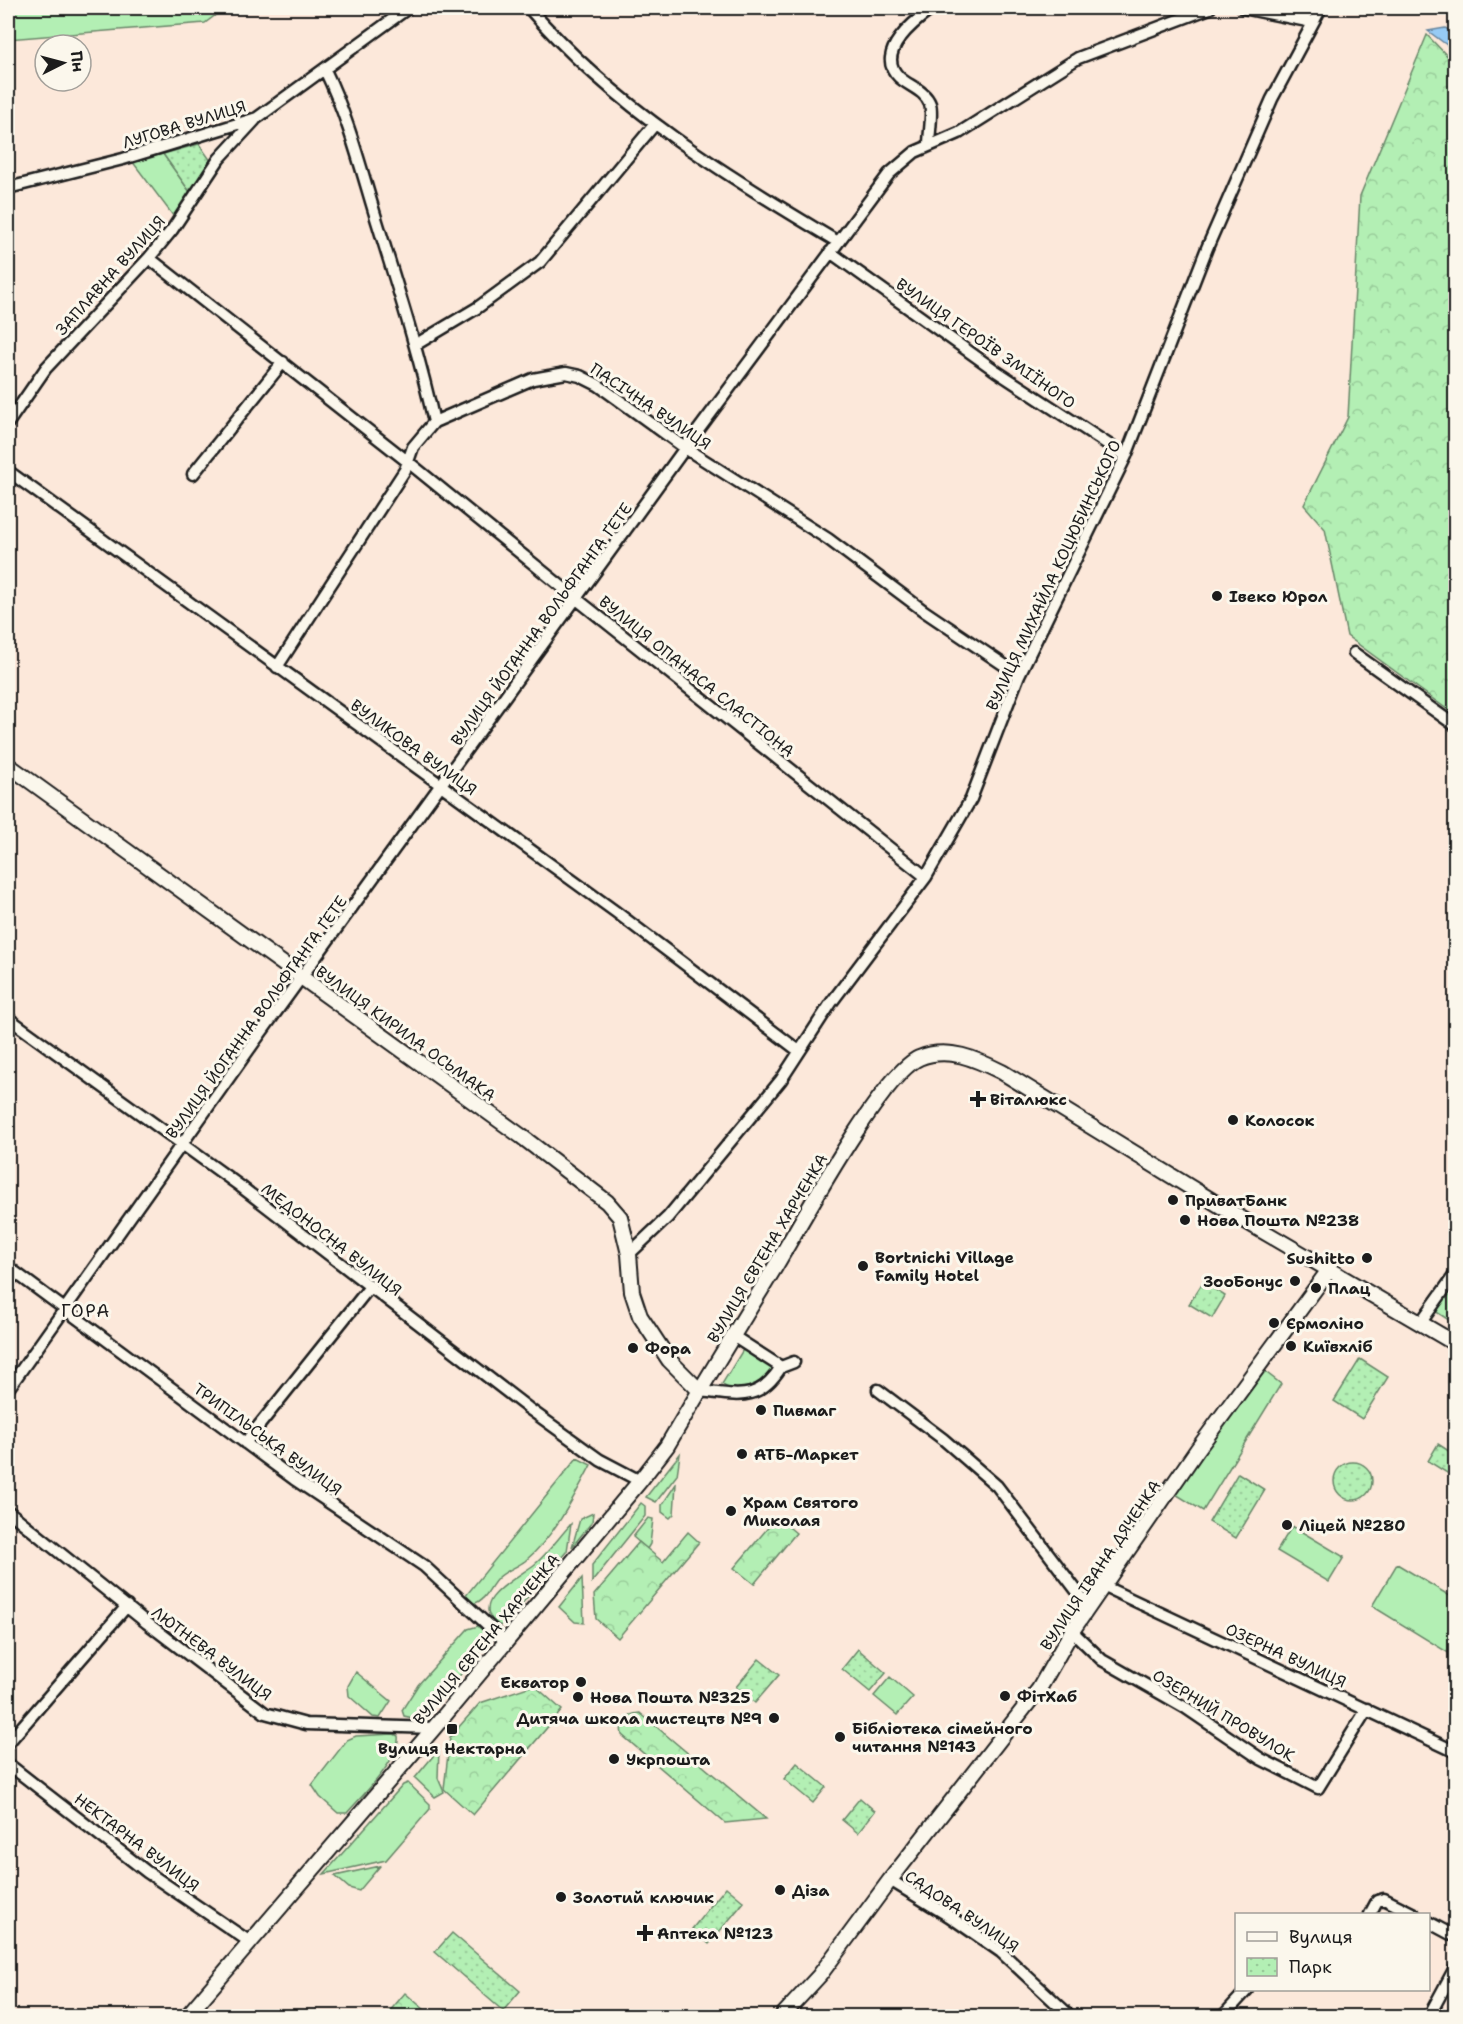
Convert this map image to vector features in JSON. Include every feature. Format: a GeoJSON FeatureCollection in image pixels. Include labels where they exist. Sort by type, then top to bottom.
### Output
{"type":"FeatureCollection","features":[{"type":"Feature","properties":{"kind":"street","name":"ЛУГОВА ВУЛИЦЯ"},"geometry":{"type":"LineString","coordinates":[[8,188],[123,159],[257,118],[408,8]]}},
{"type":"Feature","properties":{"kind":"street"},"geometry":{"type":"LineString","coordinates":[[529,8],[593,71],[655,124],[735,180],[838,242]]}},
{"type":"Feature","properties":{"kind":"street"},"geometry":{"type":"LineString","coordinates":[[930,145],[930,102],[924,95],[899,78],[893,70],[892,59],[902,34],[921,11],[933,8]]}},
{"type":"Feature","properties":{"kind":"street","name":"ВУЛИЦЯ ЙОГАННА ВОЛЬФГАНГА ҐЕТЕ"},"geometry":{"type":"LineString","coordinates":[[8,1389],[578,600],[685,448],[898,163],[974,124],[1078,58],[1210,8]]}},
{"type":"Feature","properties":{"kind":"street"},"geometry":{"type":"LineString","coordinates":[[1243,8],[1312,22]]}},
{"type":"Feature","properties":{"kind":"street","name":"ВУЛИЦЯ МИХАЙЛА КОЦЮБИНСЬКОГО"},"geometry":{"type":"LineString","coordinates":[[629,1254],[668,1217],[781,1080],[862,960],[926,877],[971,799],[1020,675],[1126,456],[1207,248],[1272,99],[1321,8]]}},
{"type":"Feature","properties":{"kind":"street"},"geometry":{"type":"LineString","coordinates":[[277,667],[405,470],[413,447],[434,422],[415,345],[356,151],[336,92],[325,70]]}},
{"type":"Feature","properties":{"kind":"street","name":"ЗАПЛАВНА ВУЛИЦЯ"},"geometry":{"type":"LineString","coordinates":[[8,423],[46,369],[172,230],[219,159],[257,118]]}},
{"type":"Feature","properties":{"kind":"street"},"geometry":{"type":"LineString","coordinates":[[415,345],[477,308],[540,262],[655,124]]}},
{"type":"Feature","properties":{"kind":"street","name":"ВУЛИЦЯ ГЕРОЇВ ЗМІЇНОГО"},"geometry":{"type":"LineString","coordinates":[[830,252],[996,371],[1126,456]]}},
{"type":"Feature","properties":{"kind":"street","name":"ВУЛИЦЯ ОПАНАСА СЛАСТІОНА"},"geometry":{"type":"LineString","coordinates":[[149,258],[283,362],[926,877]]}},
{"type":"Feature","properties":{"kind":"street"},"geometry":{"type":"LineString","coordinates":[[193,474],[283,362]]}},
{"type":"Feature","properties":{"kind":"street","name":"ПАСІЧНА ВУЛИЦЯ"},"geometry":{"type":"LineString","coordinates":[[434,422],[533,379],[566,373],[580,376],[598,385],[685,448],[828,539],[924,611],[1020,675]]}},
{"type":"Feature","properties":{"kind":"street","name":"ВУЛИКОВА ВУЛИЦЯ"},"geometry":{"type":"LineString","coordinates":[[8,471],[442,787],[607,904],[800,1051]]}},
{"type":"Feature","properties":{"kind":"street"},"geometry":{"type":"LineString","coordinates":[[1354,653],[1455,726]]}},
{"type":"Feature","properties":{"kind":"street","name":"ВУЛИЦЯ КИРИЛА ОСЬМАКА"},"geometry":{"type":"LineString","coordinates":[[8,765],[520,1136],[607,1202],[620,1217],[629,1254],[632,1292],[640,1316],[669,1360],[700,1391]]}},
{"type":"Feature","properties":{"kind":"street","name":"МЕДОНОСНА ВУЛИЦЯ"},"geometry":{"type":"LineString","coordinates":[[8,1018],[183,1145],[369,1288],[600,1460],[640,1481]]}},
{"type":"Feature","properties":{"kind":"street","name":"ВУЛИЦЯ ЄВГЕНА ХАРЧЕНКА"},"geometry":{"type":"LineString","coordinates":[[187,2016],[434,1728],[667,1446],[856,1133],[906,1066],[921,1058],[944,1053],[962,1054],[1002,1072],[1455,1344]]}},
{"type":"Feature","properties":{"kind":"street","name":"ТРИПІЛЬСЬКА ВУЛИЦЯ"},"geometry":{"type":"LineString","coordinates":[[8,1267],[244,1443],[424,1566],[505,1641]]}},
{"type":"Feature","properties":{"kind":"street","name":"ВУЛИЦЯ ІВАНА ДЯЧЕНКА"},"geometry":{"type":"LineString","coordinates":[[782,2016],[819,1976],[890,1880],[1039,1689],[1072,1631],[1197,1450],[1329,1270]]}},
{"type":"Feature","properties":{"kind":"street"},"geometry":{"type":"LineString","coordinates":[[1420,1322],[1455,1273]]}},
{"type":"Feature","properties":{"kind":"street"},"geometry":{"type":"LineString","coordinates":[[244,1443],[369,1288]]}},
{"type":"Feature","properties":{"kind":"street"},"geometry":{"type":"LineString","coordinates":[[733,1336],[781,1367]]}},
{"type":"Feature","properties":{"kind":"street"},"geometry":{"type":"LineString","coordinates":[[700,1391],[745,1395],[769,1385],[781,1367],[794,1362]]}},
{"type":"Feature","properties":{"kind":"street"},"geometry":{"type":"LineString","coordinates":[[878,1390],[943,1439],[998,1486],[1089,1607]]}},
{"type":"Feature","properties":{"kind":"street","name":"ЛЮТНЕВА ВУЛИЦЯ"},"geometry":{"type":"LineString","coordinates":[[8,1511],[265,1713],[279,1719],[352,1727],[434,1728]]}},
{"type":"Feature","properties":{"kind":"street","name":"ОЗЕРНА ВУЛИЦЯ"},"geometry":{"type":"LineString","coordinates":[[1104,1586],[1455,1752]]}},
{"type":"Feature","properties":{"kind":"street"},"geometry":{"type":"LineString","coordinates":[[8,1743],[127,1606]]}},
{"type":"Feature","properties":{"kind":"street","name":"ОЗЕРНИЙ ПРОВУЛОК"},"geometry":{"type":"LineString","coordinates":[[1072,1631],[1102,1660],[1186,1708],[1261,1759],[1318,1788],[1367,1709]]}},
{"type":"Feature","properties":{"kind":"street","name":"НЕКТАРНА ВУЛИЦЯ"},"geometry":{"type":"LineString","coordinates":[[8,1764],[147,1872],[250,1942]]}},
{"type":"Feature","properties":{"kind":"street","name":"САДОВА ВУЛИЦЯ"},"geometry":{"type":"LineString","coordinates":[[890,1880],[949,1916],[1001,1952],[1070,2016]]}},
{"type":"Feature","properties":{"kind":"street"},"geometry":{"type":"LineString","coordinates":[[1371,1913],[1377,1901],[1384,1899],[1412,1913]]}},
{"type":"Feature","properties":{"kind":"street"},"geometry":{"type":"LineString","coordinates":[[1430,1923],[1455,1936]]}},
{"type":"Feature","properties":{"kind":"street"},"geometry":{"type":"LineString","coordinates":[[1429,2016],[1455,1966]]}},
{"type":"Feature","properties":{"kind":"street"},"geometry":{"type":"LineString","coordinates":[[1223,2016],[1245,1991]]}},
{"type":"Feature","properties":{"kind":"green space"},"geometry":{"type":"Polygon","coordinates":[[[8,8],[225,8],[205,23],[82,33],[33,33],[33,37],[8,39],[8,8]]]}},
{"type":"Feature","properties":{"kind":"green space"},"geometry":{"type":"Polygon","coordinates":[[[1427,35],[1456,65],[1455,715],[1347,636],[1325,529],[1304,505],[1348,417],[1360,196],[1427,35]]]}},
{"type":"Feature","properties":{"kind":"green space"},"geometry":{"type":"Polygon","coordinates":[[[199,144],[211,161],[190,192],[163,154],[199,144]]]}},
{"type":"Feature","properties":{"kind":"green space"},"geometry":{"type":"Polygon","coordinates":[[[163,154],[190,192],[174,217],[132,161],[163,154]]]}},
{"type":"Feature","properties":{"kind":"green space"},"geometry":{"type":"Polygon","coordinates":[[[1203,1282],[1225,1296],[1212,1318],[1189,1304],[1203,1282]]]}},
{"type":"Feature","properties":{"kind":"green space"},"geometry":{"type":"Polygon","coordinates":[[[1455,1284],[1455,1324],[1435,1311],[1455,1284]]]}},
{"type":"Feature","properties":{"kind":"green space"},"geometry":{"type":"Polygon","coordinates":[[[744,1348],[773,1366],[771,1373],[758,1386],[745,1390],[732,1389],[722,1384],[744,1348]]]}},
{"type":"Feature","properties":{"kind":"green space"},"geometry":{"type":"Polygon","coordinates":[[[1360,1359],[1388,1377],[1362,1419],[1334,1401],[1360,1359]]]}},
{"type":"Feature","properties":{"kind":"green space"},"geometry":{"type":"Polygon","coordinates":[[[1263,1370],[1281,1384],[1203,1511],[1174,1493],[1263,1370]]]}},
{"type":"Feature","properties":{"kind":"green space"},"geometry":{"type":"Polygon","coordinates":[[[1438,1444],[1455,1455],[1455,1478],[1428,1461],[1438,1444]]]}},
{"type":"Feature","properties":{"kind":"green space"},"geometry":{"type":"Polygon","coordinates":[[[680,1454],[677,1475],[656,1502],[646,1497],[680,1454]]]}},
{"type":"Feature","properties":{"kind":"green space"},"geometry":{"type":"Polygon","coordinates":[[[577,1458],[591,1465],[578,1490],[545,1540],[525,1561],[498,1578],[478,1602],[473,1604],[464,1598],[577,1458]]]}},
{"type":"Feature","properties":{"kind":"green space"},"geometry":{"type":"Polygon","coordinates":[[[1353,1462],[1366,1468],[1372,1481],[1366,1494],[1353,1500],[1340,1494],[1334,1481],[1340,1468],[1353,1462]]]}},
{"type":"Feature","properties":{"kind":"green space"},"geometry":{"type":"Polygon","coordinates":[[[1238,1473],[1265,1490],[1236,1538],[1209,1522],[1238,1473]]]}},
{"type":"Feature","properties":{"kind":"green space"},"geometry":{"type":"Polygon","coordinates":[[[676,1484],[674,1514],[670,1518],[662,1512],[662,1505],[676,1484]]]}},
{"type":"Feature","properties":{"kind":"green space"},"geometry":{"type":"Polygon","coordinates":[[[641,1503],[645,1506],[645,1516],[592,1582],[592,1565],[641,1503]]]}},
{"type":"Feature","properties":{"kind":"green space"},"geometry":{"type":"Polygon","coordinates":[[[593,1513],[592,1522],[572,1547],[580,1519],[593,1513]]]}},
{"type":"Feature","properties":{"kind":"green space"},"geometry":{"type":"Polygon","coordinates":[[[777,1517],[796,1533],[754,1584],[734,1568],[777,1517]]]}},
{"type":"Feature","properties":{"kind":"green space"},"geometry":{"type":"Polygon","coordinates":[[[648,1518],[653,1519],[650,1544],[647,1549],[633,1537],[648,1518]]]}},
{"type":"Feature","properties":{"kind":"green space"},"geometry":{"type":"Polygon","coordinates":[[[571,1524],[567,1551],[508,1620],[500,1626],[491,1617],[488,1608],[491,1600],[507,1583],[540,1560],[571,1524]]]}},
{"type":"Feature","properties":{"kind":"green space"},"geometry":{"type":"Polygon","coordinates":[[[1292,1526],[1344,1557],[1329,1582],[1277,1551],[1292,1526]]]}},
{"type":"Feature","properties":{"kind":"green space"},"geometry":{"type":"Polygon","coordinates":[[[688,1532],[699,1542],[618,1638],[596,1619],[594,1595],[639,1542],[663,1562],[688,1532]]]}},
{"type":"Feature","properties":{"kind":"green space"},"geometry":{"type":"Polygon","coordinates":[[[1397,1564],[1455,1599],[1455,1657],[1372,1606],[1397,1564]]]}},
{"type":"Feature","properties":{"kind":"green space"},"geometry":{"type":"Polygon","coordinates":[[[582,1578],[584,1623],[575,1622],[559,1607],[582,1578]]]}},
{"type":"Feature","properties":{"kind":"green space"},"geometry":{"type":"Polygon","coordinates":[[[478,1626],[484,1632],[484,1647],[426,1715],[418,1719],[404,1716],[402,1710],[418,1685],[468,1629],[478,1626]]]}},
{"type":"Feature","properties":{"kind":"green space"},"geometry":{"type":"Polygon","coordinates":[[[858,1649],[886,1673],[870,1692],[842,1669],[858,1649]]]}},
{"type":"Feature","properties":{"kind":"green space"},"geometry":{"type":"Polygon","coordinates":[[[759,1659],[779,1675],[755,1703],[736,1687],[759,1659]]]}},
{"type":"Feature","properties":{"kind":"green space"},"geometry":{"type":"Polygon","coordinates":[[[356,1672],[391,1701],[380,1718],[373,1717],[349,1696],[348,1686],[356,1672]]]}},
{"type":"Feature","properties":{"kind":"green space"},"geometry":{"type":"Polygon","coordinates":[[[890,1677],[913,1697],[897,1715],[874,1696],[890,1677]]]}},
{"type":"Feature","properties":{"kind":"green space"},"geometry":{"type":"Polygon","coordinates":[[[534,1685],[562,1710],[473,1815],[444,1789],[450,1737],[480,1703],[534,1685]]]}},
{"type":"Feature","properties":{"kind":"green space"},"geometry":{"type":"Polygon","coordinates":[[[640,1713],[766,1819],[725,1823],[622,1735],[622,1725],[627,1716],[640,1713]]]}},
{"type":"Feature","properties":{"kind":"green space"},"geometry":{"type":"Polygon","coordinates":[[[394,1734],[398,1736],[397,1745],[387,1766],[347,1813],[338,1813],[320,1797],[312,1785],[347,1740],[356,1736],[394,1734]]]}},
{"type":"Feature","properties":{"kind":"green space"},"geometry":{"type":"Polygon","coordinates":[[[439,1749],[438,1778],[444,1792],[435,1797],[415,1778],[439,1749]]]}},
{"type":"Feature","properties":{"kind":"green space"},"geometry":{"type":"Polygon","coordinates":[[[797,1763],[826,1787],[813,1803],[784,1779],[797,1763]]]}},
{"type":"Feature","properties":{"kind":"green space"},"geometry":{"type":"Polygon","coordinates":[[[408,1783],[430,1804],[430,1809],[386,1860],[324,1874],[403,1785],[408,1783]]]}},
{"type":"Feature","properties":{"kind":"green space"},"geometry":{"type":"Polygon","coordinates":[[[860,1798],[875,1811],[858,1833],[842,1820],[860,1798]]]}},
{"type":"Feature","properties":{"kind":"green space"},"geometry":{"type":"Polygon","coordinates":[[[380,1866],[359,1891],[349,1888],[335,1876],[380,1866]]]}},
{"type":"Feature","properties":{"kind":"green space"},"geometry":{"type":"Polygon","coordinates":[[[726,1887],[744,1902],[709,1944],[692,1929],[726,1887]]]}},
{"type":"Feature","properties":{"kind":"green space"},"geometry":{"type":"Polygon","coordinates":[[[452,1933],[520,1991],[503,2011],[435,1952],[452,1933]]]}},
{"type":"Feature","properties":{"kind":"green space"},"geometry":{"type":"Polygon","coordinates":[[[405,1993],[432,2016],[393,2016],[389,2012],[405,1993]]]}},
{"type":"Feature","properties":{"kind":"water"},"geometry":{"type":"Polygon","coordinates":[[[1445,28],[1455,33],[1455,51],[1428,31],[1445,28]]]}},
{"type":"Feature","properties":{"kind":"place","name":"Івеко Юрол"},"geometry":{"type":"Point","coordinates":[1217,596]}},
{"type":"Feature","properties":{"kind":"place","name":"Віталюкс"},"geometry":{"type":"Point","coordinates":[978,1099]}},
{"type":"Feature","properties":{"kind":"place","name":"Колосок"},"geometry":{"type":"Point","coordinates":[1233,1120]}},
{"type":"Feature","properties":{"kind":"place","name":"ПриватБанк"},"geometry":{"type":"Point","coordinates":[1173,1200]}},
{"type":"Feature","properties":{"kind":"place","name":"Нова Пошта №238"},"geometry":{"type":"Point","coordinates":[1185,1220]}},
{"type":"Feature","properties":{"kind":"place","name":"Sushitto"},"geometry":{"type":"Point","coordinates":[1367,1258]}},
{"type":"Feature","properties":{"kind":"place","name":"Bortnichi Village Family Hotel"},"geometry":{"type":"Point","coordinates":[863,1266]}},
{"type":"Feature","properties":{"kind":"place","name":"ЗооБонус"},"geometry":{"type":"Point","coordinates":[1295,1281]}},
{"type":"Feature","properties":{"kind":"place","name":"Плац"},"geometry":{"type":"Point","coordinates":[1316,1288]}},
{"type":"Feature","properties":{"kind":"place","name":"Єрмоліно"},"geometry":{"type":"Point","coordinates":[1274,1323]}},
{"type":"Feature","properties":{"kind":"place","name":"Київхліб"},"geometry":{"type":"Point","coordinates":[1291,1346]}},
{"type":"Feature","properties":{"kind":"place","name":"Фора"},"geometry":{"type":"Point","coordinates":[633,1348]}},
{"type":"Feature","properties":{"kind":"place","name":"Пивмаг"},"geometry":{"type":"Point","coordinates":[761,1410]}},
{"type":"Feature","properties":{"kind":"place","name":"АТБ-Маркет"},"geometry":{"type":"Point","coordinates":[742,1454]}},
{"type":"Feature","properties":{"kind":"place","name":"Храм Святого Миколая"},"geometry":{"type":"Point","coordinates":[731,1511]}},
{"type":"Feature","properties":{"kind":"place","name":"Ліцей №280"},"geometry":{"type":"Point","coordinates":[1287,1525]}},
{"type":"Feature","properties":{"kind":"place","name":"Екватор"},"geometry":{"type":"Point","coordinates":[581,1682]}},
{"type":"Feature","properties":{"kind":"place","name":"ФітХаб"},"geometry":{"type":"Point","coordinates":[1005,1696]}},
{"type":"Feature","properties":{"kind":"place","name":"Нова Пошта №325"},"geometry":{"type":"Point","coordinates":[578,1697]}},
{"type":"Feature","properties":{"kind":"place","name":"Дитяча школа мистецтв №9"},"geometry":{"type":"Point","coordinates":[774,1718]}},
{"type":"Feature","properties":{"kind":"place","name":"Вулиця Нектарна"},"geometry":{"type":"Point","coordinates":[452,1729]}},
{"type":"Feature","properties":{"kind":"place","name":"Бібліотека сімейного читання №143"},"geometry":{"type":"Point","coordinates":[840,1737]}},
{"type":"Feature","properties":{"kind":"place","name":"Укрпошта"},"geometry":{"type":"Point","coordinates":[614,1759]}},
{"type":"Feature","properties":{"kind":"place","name":"Діза"},"geometry":{"type":"Point","coordinates":[780,1890]}},
{"type":"Feature","properties":{"kind":"place","name":"Золотий ключик"},"geometry":{"type":"Point","coordinates":[561,1897]}},
{"type":"Feature","properties":{"kind":"place","name":"Аптека №123"},"geometry":{"type":"Point","coordinates":[645,1933]}},
{"type":"Feature","properties":{"kind":"district","name":"ГОРА"},"geometry":{"type":"Point","coordinates":[86,1311]}}]}
